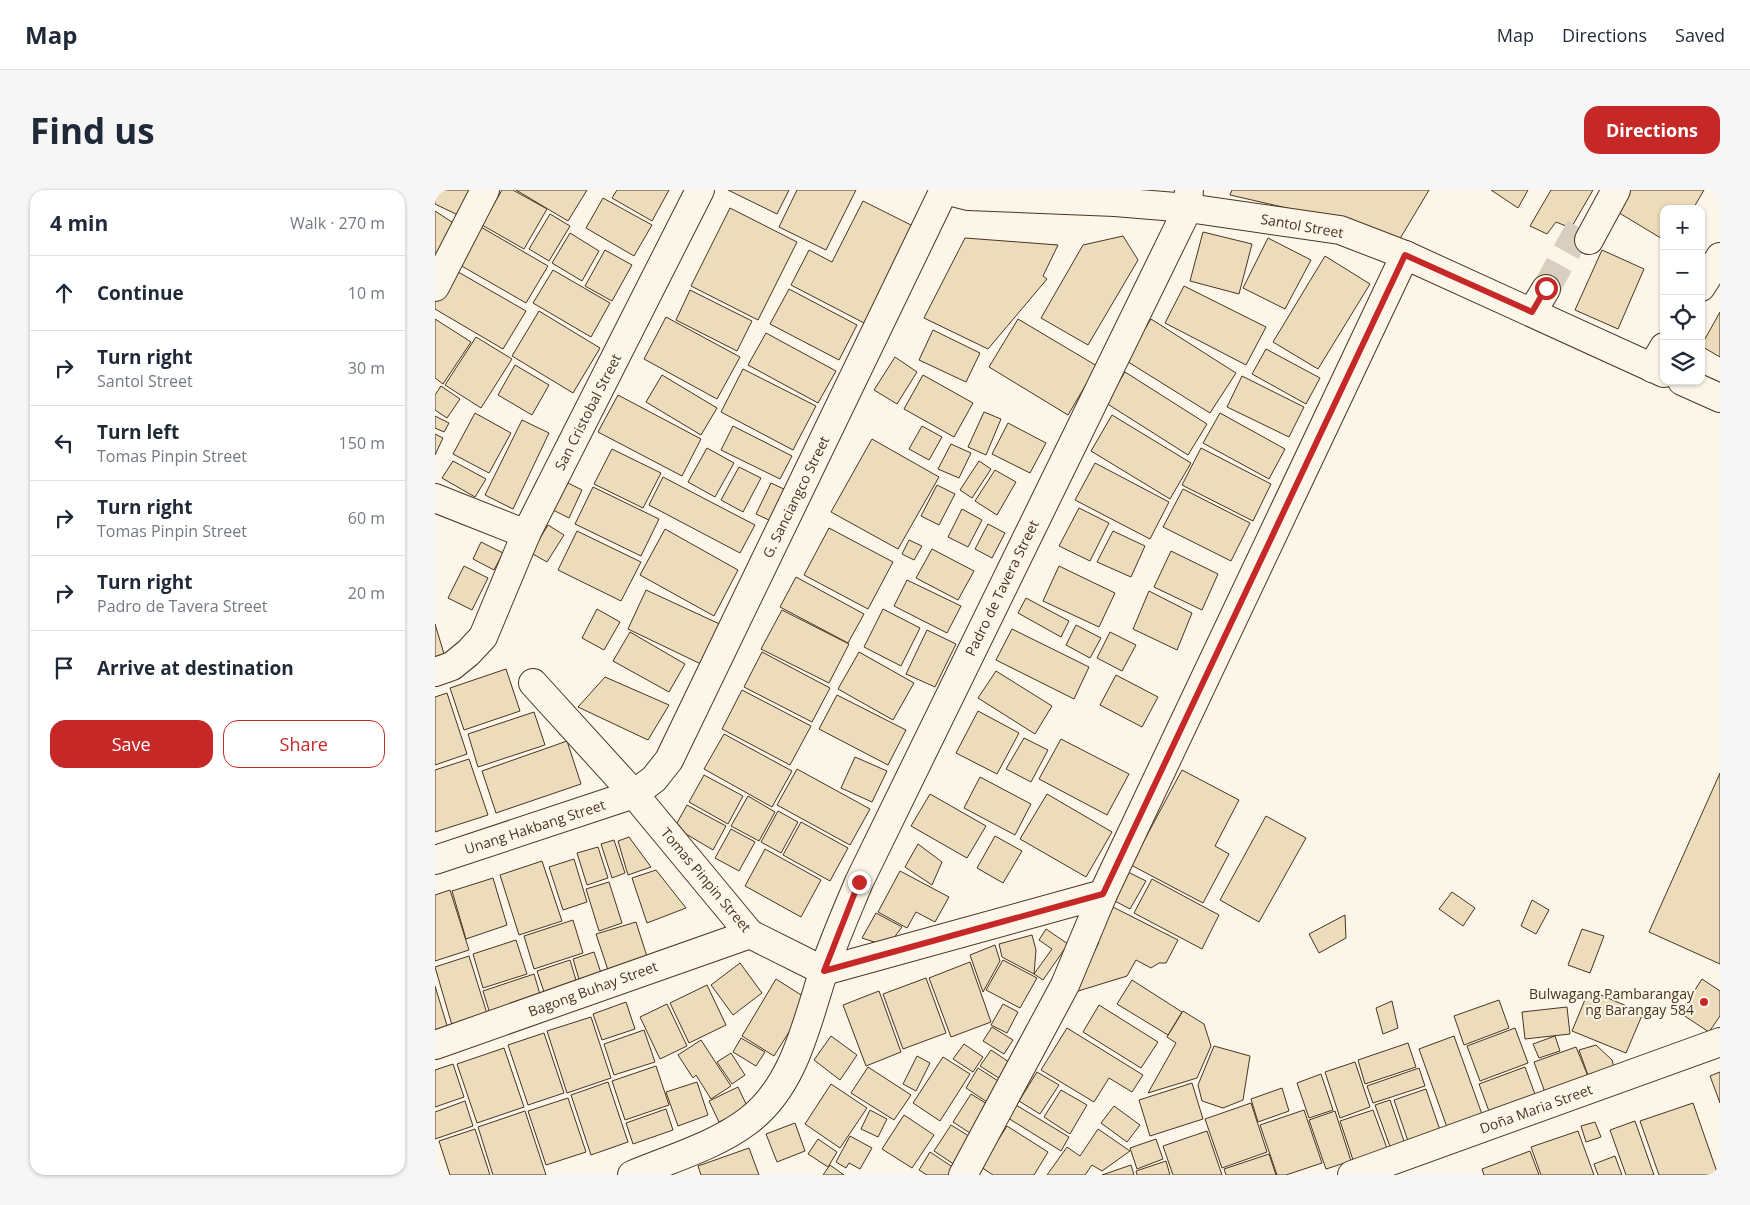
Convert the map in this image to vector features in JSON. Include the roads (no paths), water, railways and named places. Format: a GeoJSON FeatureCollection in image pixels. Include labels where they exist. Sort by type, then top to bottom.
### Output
{"type":"FeatureCollection","features":[{"type":"Feature","properties":{"kind":"street"},"geometry":{"type":"LineString","coordinates":[[435,287],[485,190]]}},
{"type":"Feature","properties":{"kind":"street","name":"San Cristobal Street"},"geometry":{"type":"LineString","coordinates":[[435,672],[452,666],[468,653],[483,636],[526,534],[700,190]]}},
{"type":"Feature","properties":{"kind":"street","name":"Santol Street"},"geometry":{"type":"LineString","coordinates":[[944,190],[968,196],[1115,202],[1189,199],[1340,230],[1405,255],[1532,312],[1660,363]]}},
{"type":"Feature","properties":{"kind":"street","name":"G. Sanciangco Street"},"geometry":{"type":"LineString","coordinates":[[634,794],[654,779],[669,760],[944,190]]}},
{"type":"Feature","properties":{"kind":"street"},"geometry":{"type":"LineString","coordinates":[[1600,190],[1584,233],[1616,190]]}},
{"type":"Feature","properties":{"kind":"street","name":"Padro de Tavera Street"},"geometry":{"type":"LineString","coordinates":[[631,1175],[725,1135],[749,1120],[768,1102],[800,1045],[815,1004],[824,971],[859,882],[1189,199]]}},
{"type":"Feature","properties":{"kind":"street"},"geometry":{"type":"LineString","coordinates":[[963,1175],[1065,985],[1103,894],[1405,255]]}},
{"type":"Feature","properties":{"kind":"street"},"geometry":{"type":"LineString","coordinates":[[1705,281],[1720,257]]}},
{"type":"Feature","properties":{"kind":"street"},"geometry":{"type":"LineString","coordinates":[[1532,312],[1546,288]]}},
{"type":"Feature","properties":{"kind":"street"},"geometry":{"type":"LineString","coordinates":[[1691,385],[1720,398]]}},
{"type":"Feature","properties":{"kind":"street"},"geometry":{"type":"LineString","coordinates":[[435,498],[526,534]]}},
{"type":"Feature","properties":{"kind":"street","name":"Tomas Pinpin Street"},"geometry":{"type":"LineString","coordinates":[[533,683],[634,794],[750,934],[824,971]]}},
{"type":"Feature","properties":{"kind":"street","name":"Unang Hakbang Street"},"geometry":{"type":"LineString","coordinates":[[435,860],[634,794]]}},
{"type":"Feature","properties":{"kind":"street"},"geometry":{"type":"LineString","coordinates":[[824,971],[1103,894]]}},
{"type":"Feature","properties":{"kind":"street","name":"Bagong Buhay Street"},"geometry":{"type":"LineString","coordinates":[[435,1045],[750,934]]}},
{"type":"Feature","properties":{"kind":"street","name":"Doña Maria Street"},"geometry":{"type":"LineString","coordinates":[[1352,1175],[1720,1042]]}},
{"type":"Feature","properties":{"kind":"tunnel"},"geometry":{"type":"LineString","coordinates":[[1546,289],[1580,227]]}},
{"type":"Feature","properties":{"kind":"place","name":"Bulwagang Pambarangay ng Barangay 584"},"geometry":{"type":"Point","coordinates":[1704,1002]}}]}
